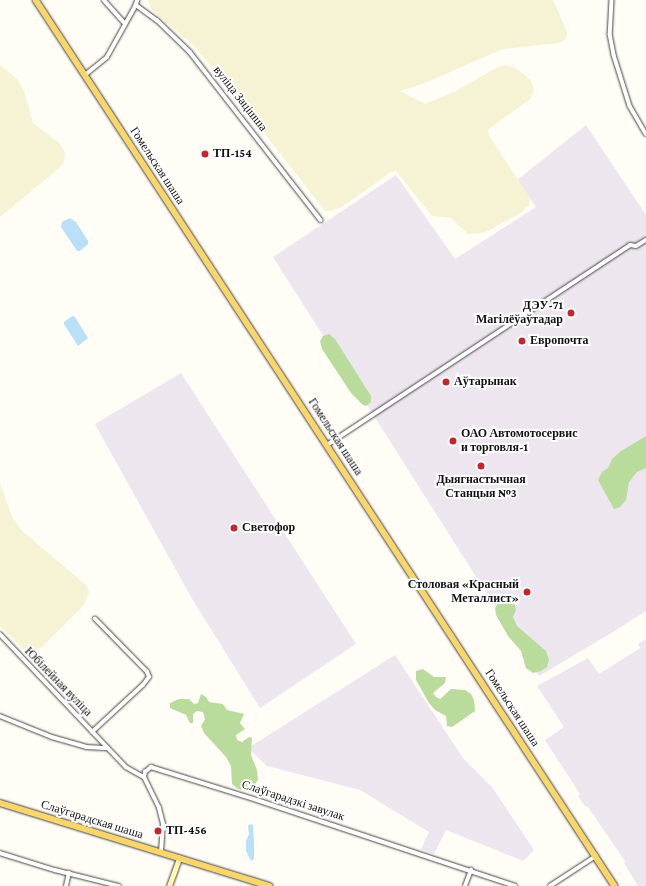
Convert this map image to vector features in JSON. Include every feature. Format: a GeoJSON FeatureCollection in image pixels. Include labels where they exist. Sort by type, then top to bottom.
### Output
{"type":"FeatureCollection","features":[{"type":"Feature","properties":{"kind":"main road","name":"Гомельская шаша"},"geometry":{"type":"LineString","coordinates":[[36,0],[615,886]]}},
{"type":"Feature","properties":{"kind":"main road","name":"Слаўгарадская шаша"},"geometry":{"type":"LineString","coordinates":[[0,803],[269,886]]}},
{"type":"Feature","properties":{"kind":"main road"},"geometry":{"type":"LineString","coordinates":[[169,886],[179,858]]}},
{"type":"Feature","properties":{"kind":"street"},"geometry":{"type":"LineString","coordinates":[[104,0],[124,22]]}},
{"type":"Feature","properties":{"kind":"street"},"geometry":{"type":"LineString","coordinates":[[85,75],[107,57],[124,22],[138,0]]}},
{"type":"Feature","properties":{"kind":"street"},"geometry":{"type":"LineString","coordinates":[[612,0],[610,34],[614,55],[630,106],[646,134]]}},
{"type":"Feature","properties":{"kind":"street","name":"вуліца Зацішша"},"geometry":{"type":"LineString","coordinates":[[136,4],[157,20],[190,52],[321,220]]}},
{"type":"Feature","properties":{"kind":"street"},"geometry":{"type":"LineString","coordinates":[[327,445],[496,335],[614,255],[630,245],[636,246],[646,240]]}},
{"type":"Feature","properties":{"kind":"street"},"geometry":{"type":"LineString","coordinates":[[92,732],[143,685],[149,677],[147,672],[95,619]]}},
{"type":"Feature","properties":{"kind":"street","name":"Юбілейная вуліца"},"geometry":{"type":"LineString","coordinates":[[0,634],[126,767],[144,777]]}},
{"type":"Feature","properties":{"kind":"street"},"geometry":{"type":"LineString","coordinates":[[0,716],[52,737],[86,747],[108,748]]}},
{"type":"Feature","properties":{"kind":"street","name":"Слаўгарадзкі завулак"},"geometry":{"type":"LineString","coordinates":[[144,777],[145,772],[151,767],[257,800],[471,870],[515,886]]}},
{"type":"Feature","properties":{"kind":"street"},"geometry":{"type":"LineString","coordinates":[[144,777],[159,808],[163,824],[161,852]]}},
{"type":"Feature","properties":{"kind":"street"},"geometry":{"type":"LineString","coordinates":[[0,853],[119,886]]}},
{"type":"Feature","properties":{"kind":"street"},"geometry":{"type":"LineString","coordinates":[[550,886],[596,856]]}},
{"type":"Feature","properties":{"kind":"street"},"geometry":{"type":"LineString","coordinates":[[465,886],[471,870]]}},
{"type":"Feature","properties":{"kind":"street"},"geometry":{"type":"LineString","coordinates":[[66,886],[69,873]]}},
{"type":"Feature","properties":{"kind":"shaded area"},"geometry":{"type":"Polygon","coordinates":[[[148,0],[553,0],[567,32],[566,39],[559,43],[503,49],[425,83],[400,91],[425,104],[456,91],[498,67],[505,65],[514,67],[524,74],[531,81],[534,90],[530,99],[488,130],[489,136],[530,198],[529,205],[522,212],[488,231],[478,234],[468,234],[451,218],[432,216],[396,171],[391,172],[342,207],[332,211],[325,211],[218,74],[193,45],[151,9],[148,0]]]}},
{"type":"Feature","properties":{"kind":"shaded area"},"geometry":{"type":"Polygon","coordinates":[[[0,65],[17,79],[24,91],[33,123],[59,143],[65,152],[64,162],[57,170],[0,217],[0,65]]]}},
{"type":"Feature","properties":{"kind":"shaded area"},"geometry":{"type":"Polygon","coordinates":[[[586,125],[646,215],[646,611],[539,676],[273,257],[396,175],[455,259],[536,207],[517,180],[586,125]]]}},
{"type":"Feature","properties":{"kind":"shaded area"},"geometry":{"type":"Polygon","coordinates":[[[181,373],[356,644],[260,708],[191,597],[95,424],[181,373]]]}},
{"type":"Feature","properties":{"kind":"shaded area"},"geometry":{"type":"Polygon","coordinates":[[[0,483],[12,517],[22,531],[86,585],[89,592],[85,603],[79,610],[42,647],[33,651],[24,650],[0,626],[0,483]]]}},
{"type":"Feature","properties":{"kind":"shaded area"},"geometry":{"type":"Polygon","coordinates":[[[646,639],[646,886],[638,886],[624,863],[625,861],[588,807],[585,806],[578,796],[580,794],[545,740],[564,727],[537,686],[588,658],[599,674],[640,648],[638,644],[646,639]]]}},
{"type":"Feature","properties":{"kind":"shaded area"},"geometry":{"type":"Polygon","coordinates":[[[395,655],[463,758],[492,787],[534,850],[523,861],[446,830],[434,854],[421,849],[429,832],[360,790],[267,766],[248,748],[395,655]]]}},
{"type":"Feature","properties":{"kind":"green space"},"geometry":{"type":"Polygon","coordinates":[[[329,334],[335,339],[371,396],[371,402],[366,406],[363,405],[351,393],[322,349],[320,341],[323,336],[329,334]]]}},
{"type":"Feature","properties":{"kind":"green space"},"geometry":{"type":"Polygon","coordinates":[[[646,436],[646,468],[637,472],[629,482],[626,500],[620,507],[614,509],[598,480],[602,472],[608,468],[612,459],[621,451],[646,436]]]}},
{"type":"Feature","properties":{"kind":"green space"},"geometry":{"type":"Polygon","coordinates":[[[508,598],[514,603],[516,610],[513,617],[517,626],[546,651],[549,660],[547,667],[541,671],[533,673],[526,668],[521,651],[508,636],[496,615],[495,608],[502,599],[508,598]]]}},
{"type":"Feature","properties":{"kind":"green space"},"geometry":{"type":"Polygon","coordinates":[[[423,669],[434,677],[446,677],[445,683],[433,693],[436,697],[440,699],[451,689],[465,690],[471,694],[474,700],[475,711],[452,727],[447,726],[446,716],[435,710],[429,703],[416,680],[416,671],[423,669]]]}},
{"type":"Feature","properties":{"kind":"green space"},"geometry":{"type":"Polygon","coordinates":[[[201,694],[206,697],[209,702],[223,704],[227,710],[244,714],[240,723],[245,729],[236,735],[237,740],[242,742],[249,737],[252,738],[251,755],[257,770],[258,780],[252,788],[245,790],[238,789],[232,784],[231,766],[226,757],[204,733],[201,726],[205,719],[203,712],[197,711],[193,714],[193,723],[190,723],[186,715],[170,708],[170,703],[179,699],[189,699],[194,704],[198,703],[201,694]]]}},
{"type":"Feature","properties":{"kind":"water"},"geometry":{"type":"Polygon","coordinates":[[[70,218],[76,222],[88,241],[88,244],[80,251],[77,251],[61,227],[62,222],[70,218]]]}},
{"type":"Feature","properties":{"kind":"water"},"geometry":{"type":"Polygon","coordinates":[[[72,316],[75,317],[88,338],[78,346],[64,324],[64,322],[72,316]]]}},
{"type":"Feature","properties":{"kind":"water"},"geometry":{"type":"Polygon","coordinates":[[[250,824],[253,825],[254,842],[254,859],[251,861],[246,851],[246,841],[249,834],[248,826],[250,824]]]}},
{"type":"Feature","properties":{"kind":"place","name":"ТП-154"},"geometry":{"type":"Point","coordinates":[205,154]}},
{"type":"Feature","properties":{"kind":"place","name":"ДЭУ-71 Магілёўаўтадар"},"geometry":{"type":"Point","coordinates":[571,313]}},
{"type":"Feature","properties":{"kind":"place","name":"Европочта"},"geometry":{"type":"Point","coordinates":[522,341]}},
{"type":"Feature","properties":{"kind":"place","name":"Аўтарынак"},"geometry":{"type":"Point","coordinates":[446,382]}},
{"type":"Feature","properties":{"kind":"place","name":"ОАО Автомотосервис и торговля-1"},"geometry":{"type":"Point","coordinates":[453,441]}},
{"type":"Feature","properties":{"kind":"place","name":"Дыягнастычная Станцыя №3"},"geometry":{"type":"Point","coordinates":[481,466]}},
{"type":"Feature","properties":{"kind":"place","name":"Светофор"},"geometry":{"type":"Point","coordinates":[234,528]}},
{"type":"Feature","properties":{"kind":"place","name":"Столовая «Красный Металлист»"},"geometry":{"type":"Point","coordinates":[527,592]}},
{"type":"Feature","properties":{"kind":"place","name":"ТП-456"},"geometry":{"type":"Point","coordinates":[158,831]}}]}
